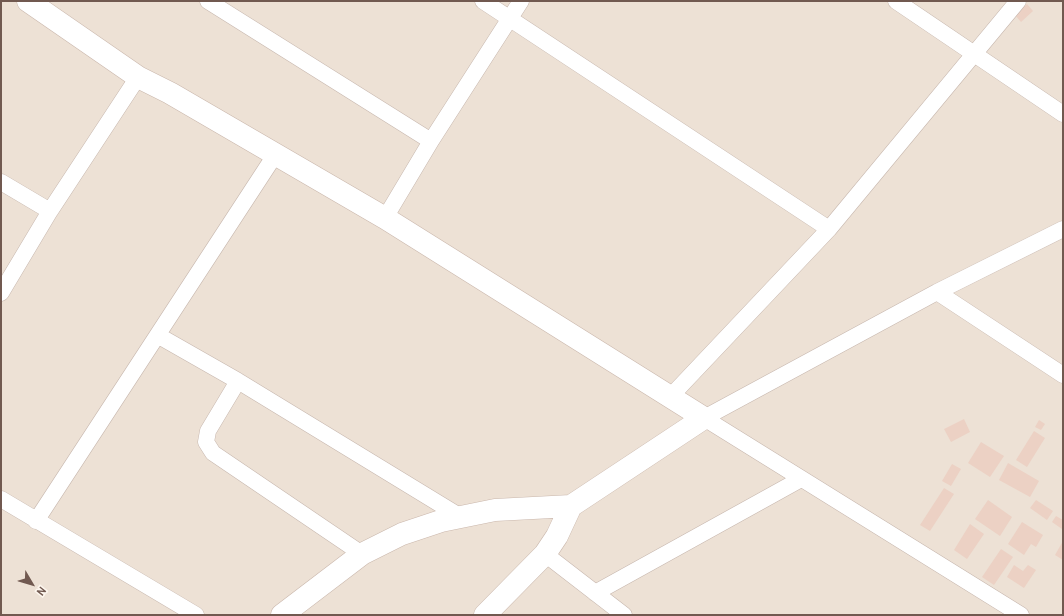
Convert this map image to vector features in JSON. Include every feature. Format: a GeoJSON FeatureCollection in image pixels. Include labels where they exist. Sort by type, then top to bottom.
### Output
{"type":"FeatureCollection","features":[{"type":"Feature","properties":{"kind":"street"},"geometry":{"type":"LineString","coordinates":[[28,1],[138,77],[170,93],[385,218],[1021,615]]}},
{"type":"Feature","properties":{"kind":"street"},"geometry":{"type":"LineString","coordinates":[[208,1],[431,141]]}},
{"type":"Feature","properties":{"kind":"street"},"geometry":{"type":"LineString","coordinates":[[483,1],[829,229]]}},
{"type":"Feature","properties":{"kind":"street"},"geometry":{"type":"LineString","coordinates":[[385,218],[431,141],[521,1]]}},
{"type":"Feature","properties":{"kind":"street"},"geometry":{"type":"LineString","coordinates":[[896,1],[975,53],[1063,114]]}},
{"type":"Feature","properties":{"kind":"street"},"geometry":{"type":"LineString","coordinates":[[672,396],[829,229],[1018,1]]}},
{"type":"Feature","properties":{"kind":"street"},"geometry":{"type":"LineString","coordinates":[[1,293],[50,210],[138,77]]}},
{"type":"Feature","properties":{"kind":"street"},"geometry":{"type":"LineString","coordinates":[[36,521],[159,336],[275,155]]}},
{"type":"Feature","properties":{"kind":"street"},"geometry":{"type":"LineString","coordinates":[[1,182],[50,210]]}},
{"type":"Feature","properties":{"kind":"street"},"geometry":{"type":"LineString","coordinates":[[485,615],[544,554],[556,536],[571,506],[704,418],[937,292],[1063,229]]}},
{"type":"Feature","properties":{"kind":"street"},"geometry":{"type":"LineString","coordinates":[[937,292],[1063,375]]}},
{"type":"Feature","properties":{"kind":"street"},"geometry":{"type":"LineString","coordinates":[[159,336],[238,381],[461,516]]}},
{"type":"Feature","properties":{"kind":"street"},"geometry":{"type":"LineString","coordinates":[[238,381],[208,431],[206,442],[213,453],[362,554]]}},
{"type":"Feature","properties":{"kind":"street"},"geometry":{"type":"LineString","coordinates":[[595,593],[801,479]]}},
{"type":"Feature","properties":{"kind":"street"},"geometry":{"type":"LineString","coordinates":[[1,500],[196,615]]}},
{"type":"Feature","properties":{"kind":"street"},"geometry":{"type":"LineString","coordinates":[[282,615],[362,554],[402,534],[441,521],[495,510],[571,506]]}},
{"type":"Feature","properties":{"kind":"street"},"geometry":{"type":"LineString","coordinates":[[544,554],[624,615]]}},
{"type":"Feature","properties":{"kind":"shaded area"},"geometry":{"type":"Polygon","coordinates":[[[1,1],[1063,1],[1063,615],[1,615],[1,1]]]}},
{"type":"Feature","properties":{"kind":"building"},"geometry":{"type":"Polygon","coordinates":[[[1027,4],[1033,11],[1021,22],[1015,15],[1027,4]]]}},
{"type":"Feature","properties":{"kind":"building"},"geometry":{"type":"Polygon","coordinates":[[[964,419],[970,432],[951,442],[944,429],[964,419]]]}},
{"type":"Feature","properties":{"kind":"building"},"geometry":{"type":"Polygon","coordinates":[[[1039,420],[1045,424],[1041,430],[1035,427],[1039,420]]]}},
{"type":"Feature","properties":{"kind":"building"},"geometry":{"type":"Polygon","coordinates":[[[1034,431],[1045,438],[1027,467],[1016,460],[1034,431]]]}},
{"type":"Feature","properties":{"kind":"building"},"geometry":{"type":"Polygon","coordinates":[[[981,442],[1004,456],[990,477],[968,463],[981,442]]]}},
{"type":"Feature","properties":{"kind":"building"},"geometry":{"type":"Polygon","coordinates":[[[1008,463],[1039,481],[1030,497],[999,480],[1008,463]]]}},
{"type":"Feature","properties":{"kind":"building"},"geometry":{"type":"Polygon","coordinates":[[[952,464],[961,469],[951,486],[942,481],[952,464]]]}},
{"type":"Feature","properties":{"kind":"building"},"geometry":{"type":"Polygon","coordinates":[[[944,488],[954,494],[930,531],[920,525],[944,488]]]}},
{"type":"Feature","properties":{"kind":"building"},"geometry":{"type":"Polygon","coordinates":[[[988,500],[1012,517],[1000,536],[975,519],[988,500]]]}},
{"type":"Feature","properties":{"kind":"building"},"geometry":{"type":"Polygon","coordinates":[[[1036,500],[1053,511],[1047,520],[1030,508],[1036,500]]]}},
{"type":"Feature","properties":{"kind":"building"},"geometry":{"type":"Polygon","coordinates":[[[1056,516],[1063,520],[1062,529],[1052,522],[1056,516]]]}},
{"type":"Feature","properties":{"kind":"building"},"geometry":{"type":"Polygon","coordinates":[[[1022,522],[1043,535],[1036,547],[1031,544],[1024,555],[1008,544],[1022,522]]]}},
{"type":"Feature","properties":{"kind":"building"},"geometry":{"type":"Polygon","coordinates":[[[970,524],[984,534],[967,559],[954,550],[970,524]]]}},
{"type":"Feature","properties":{"kind":"building"},"geometry":{"type":"Polygon","coordinates":[[[1063,541],[1063,560],[1055,555],[1063,541]]]}},
{"type":"Feature","properties":{"kind":"building"},"geometry":{"type":"Polygon","coordinates":[[[1001,549],[1013,557],[994,585],[982,577],[1001,549]]]}},
{"type":"Feature","properties":{"kind":"building"},"geometry":{"type":"Polygon","coordinates":[[[1014,565],[1023,571],[1028,565],[1036,570],[1024,588],[1007,577],[1014,565]]]}}]}
